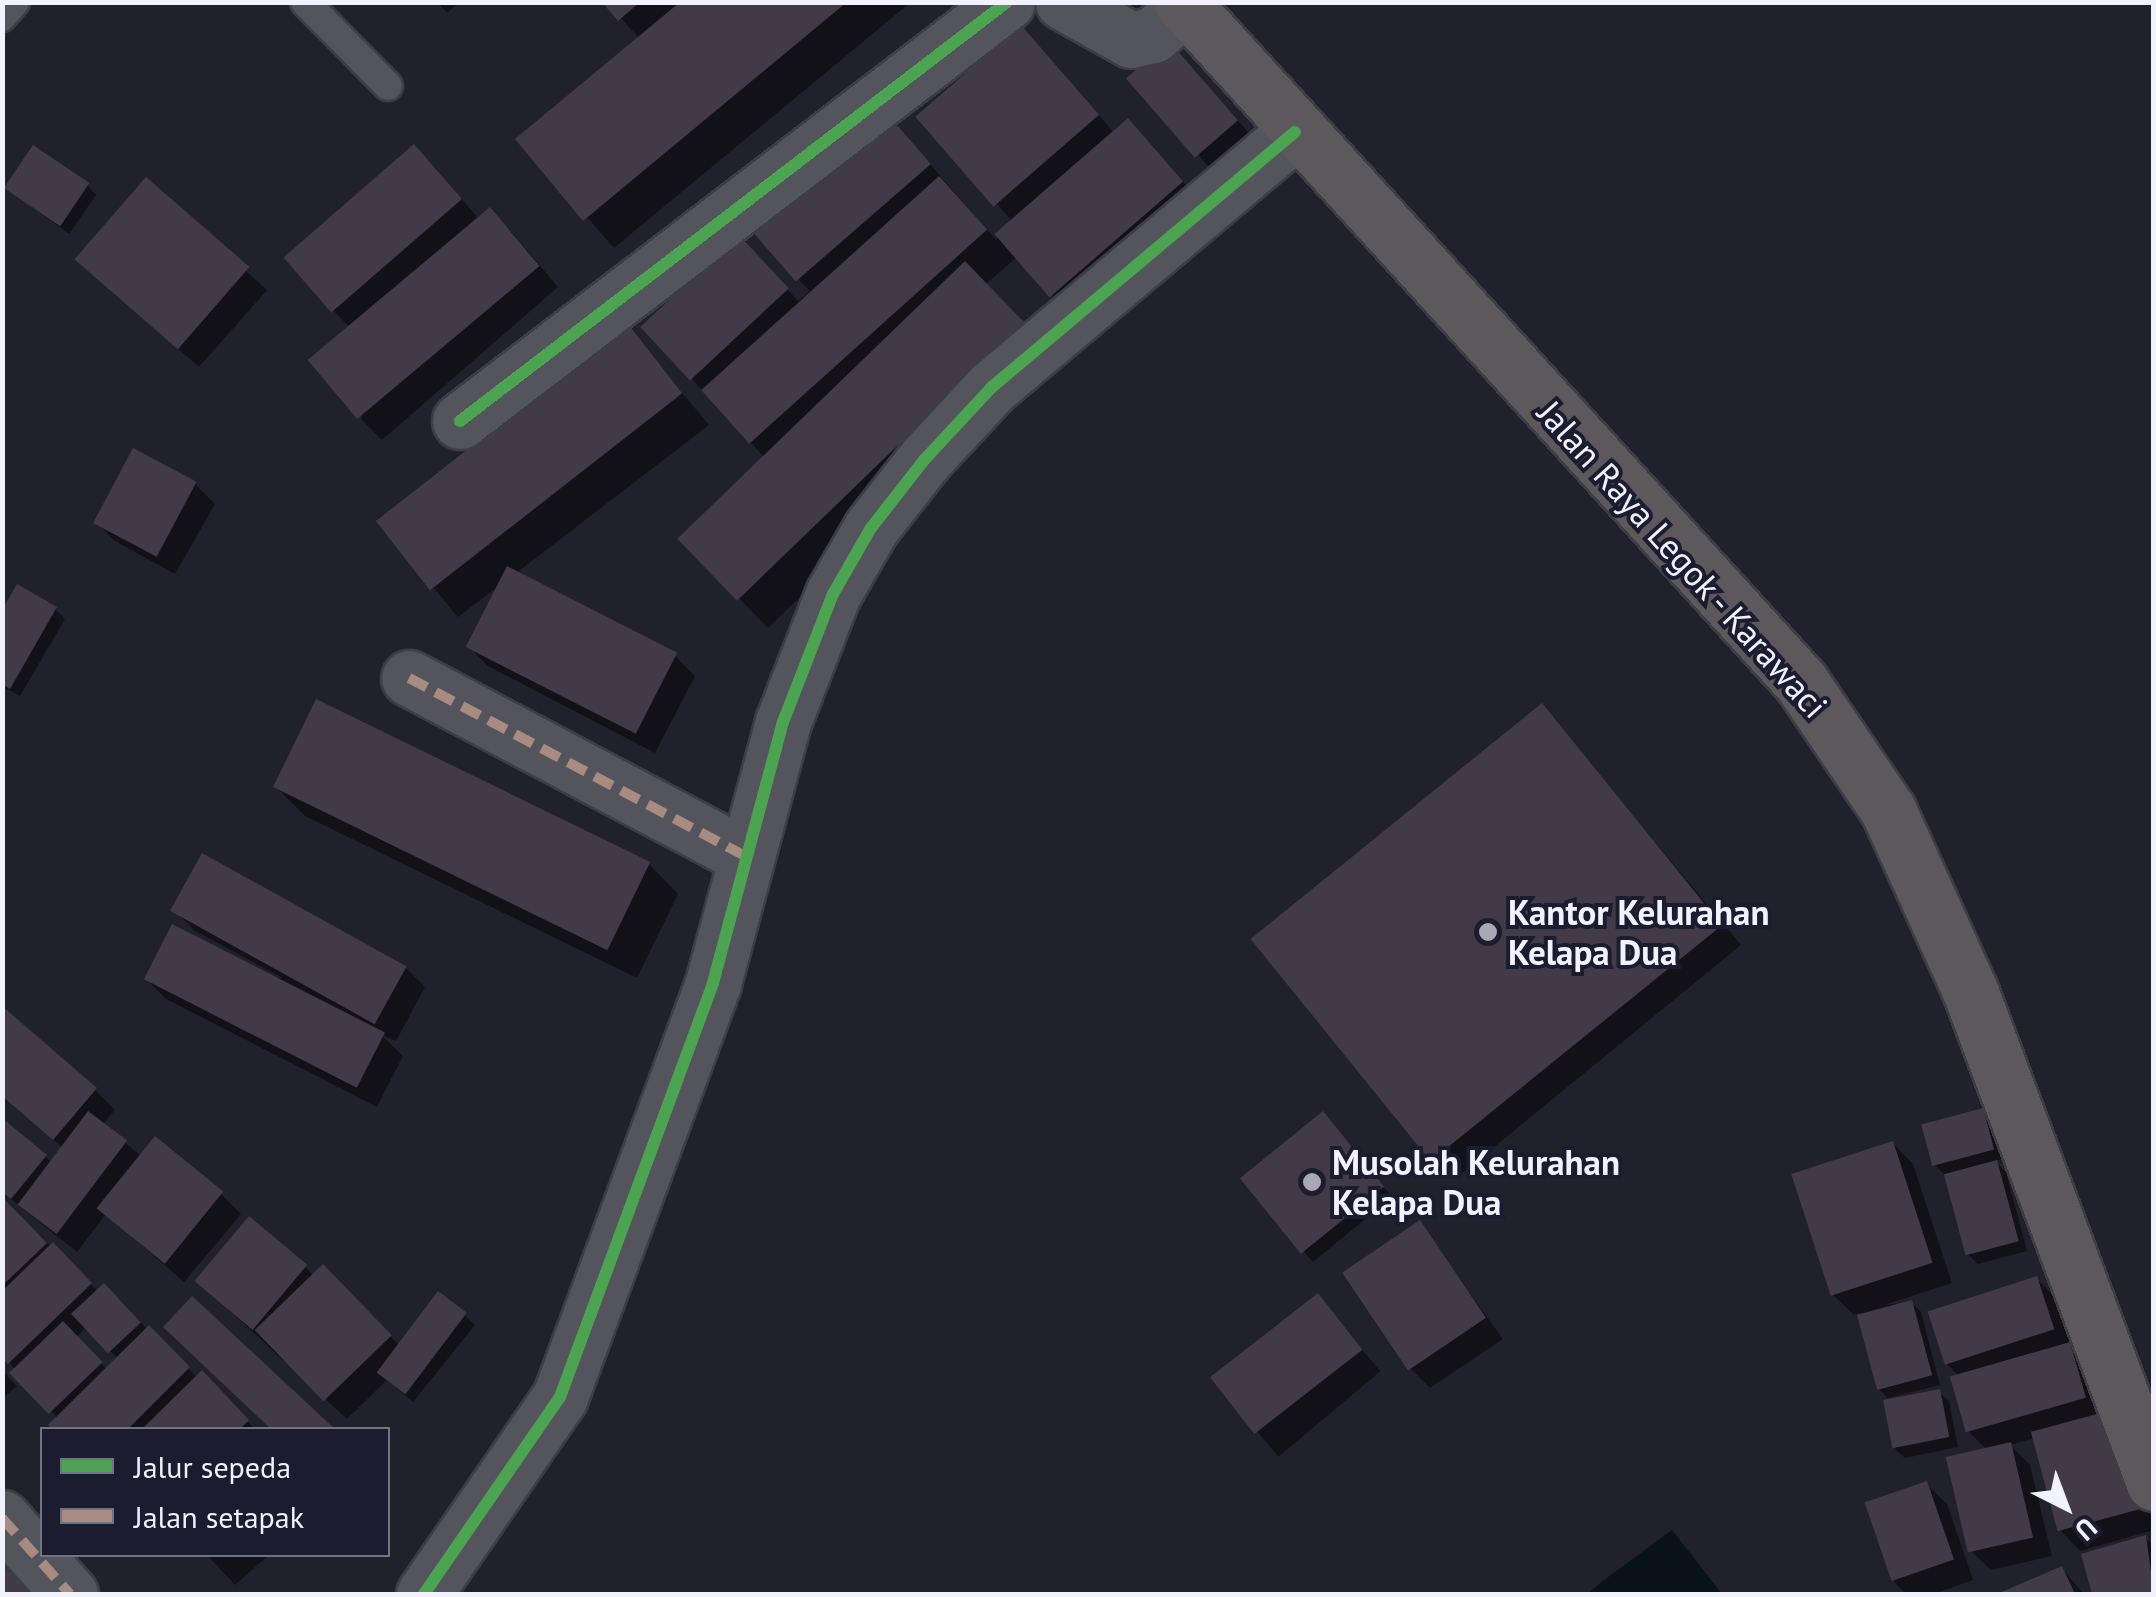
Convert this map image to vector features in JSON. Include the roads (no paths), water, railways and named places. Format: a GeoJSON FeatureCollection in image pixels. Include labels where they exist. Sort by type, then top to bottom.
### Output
{"type":"FeatureCollection","features":[{"type":"Feature","properties":{"kind":"main road","name":"Jalan Raya Legok - Karawaci"},"geometry":{"type":"LineString","coordinates":[[1184,4],[1295,132],[1801,682],[1888,810],[1986,1029],[2154,1482]]}},
{"type":"Feature","properties":{"kind":"street"},"geometry":{"type":"LineString","coordinates":[[460,421],[1007,2]]}},
{"type":"Feature","properties":{"kind":"street"},"geometry":{"type":"LineString","coordinates":[[1063,2],[1131,40],[1153,35],[1184,4]]}},
{"type":"Feature","properties":{"kind":"street"},"geometry":{"type":"LineString","coordinates":[[424,1594],[560,1398],[713,983],[784,722],[832,594],[903,486],[992,388],[1295,132]]}},
{"type":"Feature","properties":{"kind":"street"},"geometry":{"type":"LineString","coordinates":[[410,678],[745,856]]}},
{"type":"Feature","properties":{"kind":"street"},"geometry":{"type":"LineString","coordinates":[[2,1518],[70,1594]]}},
{"type":"Feature","properties":{"kind":"lane"},"geometry":{"type":"LineString","coordinates":[[2,17],[15,2]]}},
{"type":"Feature","properties":{"kind":"lane"},"geometry":{"type":"LineString","coordinates":[[305,2],[388,86]]}},
{"type":"Feature","properties":{"kind":"place","name":"Kantor Kelurahan Kelapa Dua"},"geometry":{"type":"Point","coordinates":[1488,932]}},
{"type":"Feature","properties":{"kind":"place","name":"Musolah Kelurahan Kelapa Dua"},"geometry":{"type":"Point","coordinates":[1312,1182]}}]}
